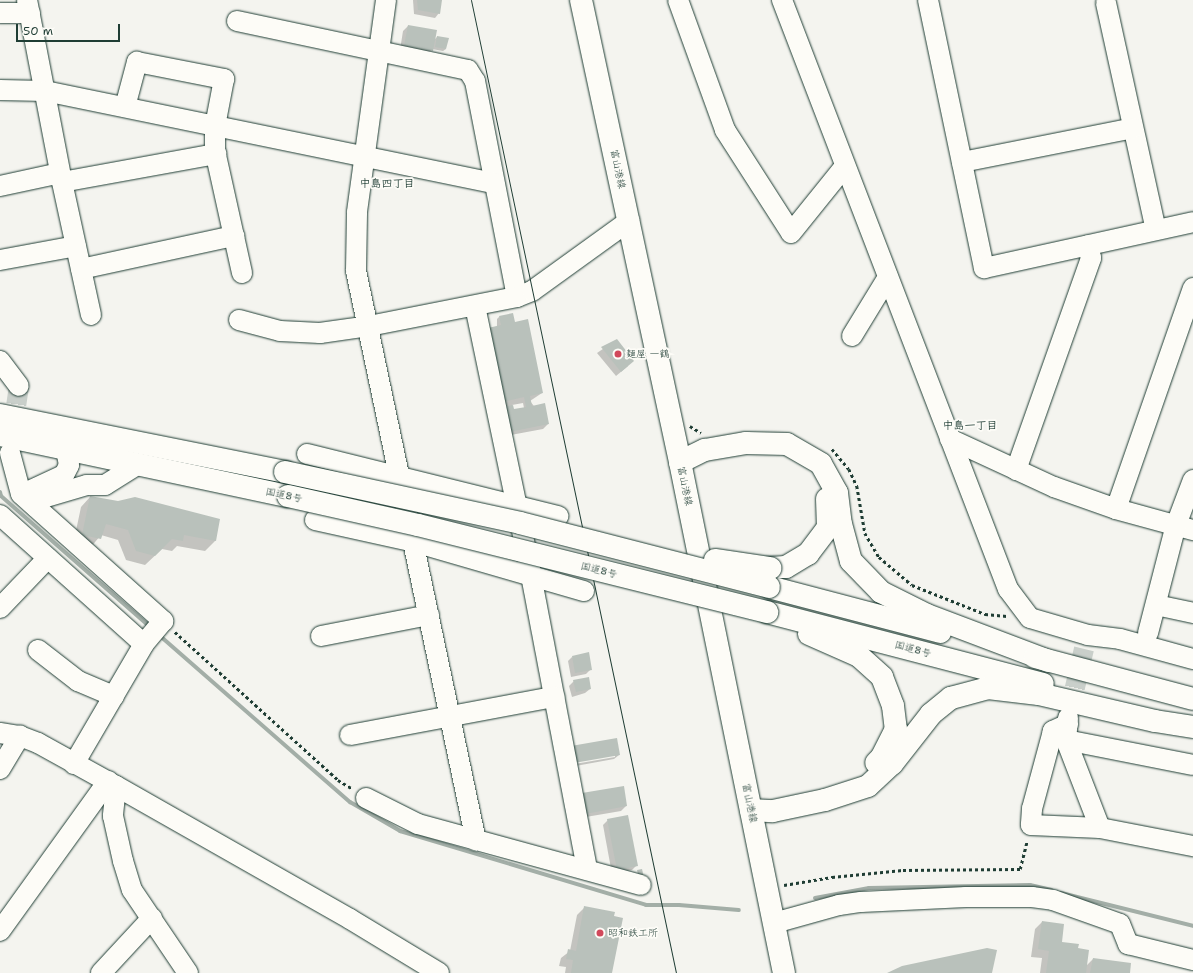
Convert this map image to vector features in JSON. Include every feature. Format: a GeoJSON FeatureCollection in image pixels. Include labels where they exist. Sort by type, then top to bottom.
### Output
{"type":"FeatureCollection","features":[{"type":"Feature","properties":{"kind":"main road","name":"富山港線"},"geometry":{"type":"LineString","coordinates":[[581,0],[680,462],[784,973]]}},
{"type":"Feature","properties":{"kind":"main road"},"geometry":{"type":"LineString","coordinates":[[0,414],[285,472],[621,547],[770,578],[1049,661],[1193,698]]}},
{"type":"Feature","properties":{"kind":"main road"},"geometry":{"type":"LineString","coordinates":[[680,462],[705,450],[746,442],[787,444],[821,464],[837,493],[841,524],[851,562],[881,592],[927,615],[1049,661]]}},
{"type":"Feature","properties":{"kind":"main road","name":"国道8号"},"geometry":{"type":"LineString","coordinates":[[5,444],[66,449],[418,525],[614,573],[766,615],[1193,726]]}},
{"type":"Feature","properties":{"kind":"main road"},"geometry":{"type":"LineString","coordinates":[[680,462],[710,464],[749,457],[787,457],[812,470],[827,500],[828,527],[808,554],[770,578]]}},
{"type":"Feature","properties":{"kind":"main road"},"geometry":{"type":"LineString","coordinates":[[751,810],[774,796],[822,787],[863,774],[882,757],[896,729],[893,706],[882,677],[858,656],[828,640],[766,615]]}},
{"type":"Feature","properties":{"kind":"main road"},"geometry":{"type":"LineString","coordinates":[[751,810],[773,811],[825,800],[868,786],[892,764],[931,714],[951,698],[988,688],[1039,694],[1155,722],[1193,726]]}},
{"type":"Feature","properties":{"kind":"street"},"geometry":{"type":"LineString","coordinates":[[386,0],[357,213],[354,254],[476,841]]}},
{"type":"Feature","properties":{"kind":"street"},"geometry":{"type":"LineString","coordinates":[[678,0],[725,130],[790,233],[845,166]]}},
{"type":"Feature","properties":{"kind":"street"},"geometry":{"type":"LineString","coordinates":[[782,0],[1008,589],[1030,618],[1086,642],[1120,639],[1193,659]]}},
{"type":"Feature","properties":{"kind":"street"},"geometry":{"type":"LineString","coordinates":[[928,0],[984,268],[1193,222]]}},
{"type":"Feature","properties":{"kind":"street"},"geometry":{"type":"LineString","coordinates":[[1106,3],[1156,230]]}},
{"type":"Feature","properties":{"kind":"street"},"geometry":{"type":"LineString","coordinates":[[0,13],[28,7],[61,177],[91,315]]}},
{"type":"Feature","properties":{"kind":"street"},"geometry":{"type":"LineString","coordinates":[[238,22],[379,53],[468,70],[475,81],[517,297]]}},
{"type":"Feature","properties":{"kind":"street"},"geometry":{"type":"LineString","coordinates":[[125,107],[137,62],[224,79],[215,126],[216,154],[242,273]]}},
{"type":"Feature","properties":{"kind":"street"},"geometry":{"type":"LineString","coordinates":[[0,90],[45,91],[494,183]]}},
{"type":"Feature","properties":{"kind":"street"},"geometry":{"type":"LineString","coordinates":[[962,162],[1133,128]]}},
{"type":"Feature","properties":{"kind":"street"},"geometry":{"type":"LineString","coordinates":[[0,186],[216,154]]}},
{"type":"Feature","properties":{"kind":"street"},"geometry":{"type":"LineString","coordinates":[[239,320],[280,331],[320,333],[369,326],[517,297],[550,279],[629,221]]}},
{"type":"Feature","properties":{"kind":"street"},"geometry":{"type":"LineString","coordinates":[[81,268],[234,236]]}},
{"type":"Feature","properties":{"kind":"street"},"geometry":{"type":"LineString","coordinates":[[1016,470],[1091,258],[1088,245]]}},
{"type":"Feature","properties":{"kind":"street"},"geometry":{"type":"LineString","coordinates":[[0,260],[76,246]]}},
{"type":"Feature","properties":{"kind":"street"},"geometry":{"type":"LineString","coordinates":[[852,336],[888,277]]}},
{"type":"Feature","properties":{"kind":"street"},"geometry":{"type":"LineString","coordinates":[[1116,509],[1193,288]]}},
{"type":"Feature","properties":{"kind":"street"},"geometry":{"type":"LineString","coordinates":[[475,306],[531,574],[587,870]]}},
{"type":"Feature","properties":{"kind":"street"},"geometry":{"type":"LineString","coordinates":[[0,361],[19,386]]}},
{"type":"Feature","properties":{"kind":"street"},"geometry":{"type":"LineString","coordinates":[[950,439],[1054,487],[1116,509],[1184,528]]}},
{"type":"Feature","properties":{"kind":"street"},"geometry":{"type":"LineString","coordinates":[[5,444],[21,494],[163,621],[144,644],[74,764]]}},
{"type":"Feature","properties":{"kind":"street"},"geometry":{"type":"LineString","coordinates":[[21,494],[64,475],[69,465],[66,449]]}},
{"type":"Feature","properties":{"kind":"street"},"geometry":{"type":"LineString","coordinates":[[307,454],[558,516]]}},
{"type":"Feature","properties":{"kind":"street"},"geometry":{"type":"LineString","coordinates":[[36,507],[43,498],[87,485],[105,485],[138,464]]}},
{"type":"Feature","properties":{"kind":"street"},"geometry":{"type":"LineString","coordinates":[[1148,633],[1156,605],[1184,528],[1193,480]]}},
{"type":"Feature","properties":{"kind":"street"},"geometry":{"type":"LineString","coordinates":[[0,515],[144,644]]}},
{"type":"Feature","properties":{"kind":"street"},"geometry":{"type":"LineString","coordinates":[[315,520],[414,542],[531,574],[584,591]]}},
{"type":"Feature","properties":{"kind":"street"},"geometry":{"type":"LineString","coordinates":[[0,608],[48,558]]}},
{"type":"Feature","properties":{"kind":"street"},"geometry":{"type":"LineString","coordinates":[[1156,605],[1193,613]]}},
{"type":"Feature","properties":{"kind":"street"},"geometry":{"type":"LineString","coordinates":[[321,636],[429,615]]}},
{"type":"Feature","properties":{"kind":"street"},"geometry":{"type":"LineString","coordinates":[[38,650],[78,681],[114,696]]}},
{"type":"Feature","properties":{"kind":"street"},"geometry":{"type":"LineString","coordinates":[[350,735],[554,697]]}},
{"type":"Feature","properties":{"kind":"street"},"geometry":{"type":"LineString","coordinates":[[1193,765],[1067,728],[1053,732],[1032,809],[1031,824],[1100,828],[1193,846]]}},
{"type":"Feature","properties":{"kind":"street"},"geometry":{"type":"LineString","coordinates":[[1067,728],[1100,828]]}},
{"type":"Feature","properties":{"kind":"street"},"geometry":{"type":"LineString","coordinates":[[0,733],[20,736],[38,743],[74,764],[112,783],[350,919],[439,973]]}},
{"type":"Feature","properties":{"kind":"street"},"geometry":{"type":"LineString","coordinates":[[0,769],[20,736]]}},
{"type":"Feature","properties":{"kind":"street"},"geometry":{"type":"LineString","coordinates":[[112,783],[113,816],[123,861],[132,890],[188,973]]}},
{"type":"Feature","properties":{"kind":"street"},"geometry":{"type":"LineString","coordinates":[[0,931],[112,783]]}},
{"type":"Feature","properties":{"kind":"street"},"geometry":{"type":"LineString","coordinates":[[366,798],[418,824],[640,885]]}},
{"type":"Feature","properties":{"kind":"street"},"geometry":{"type":"LineString","coordinates":[[774,923],[839,905],[861,902],[966,897],[1032,898],[1053,900],[1120,924],[1128,944],[1193,960]]}},
{"type":"Feature","properties":{"kind":"street"},"geometry":{"type":"LineString","coordinates":[[101,973],[152,918]]}},
{"type":"Feature","properties":{"kind":"path"},"geometry":{"type":"LineString","coordinates":[[690,426],[703,435]]}},
{"type":"Feature","properties":{"kind":"path"},"geometry":{"type":"LineString","coordinates":[[829,447],[849,469],[857,486],[866,533],[879,557],[912,585],[985,614],[1030,618]]}},
{"type":"Feature","properties":{"kind":"path"},"geometry":{"type":"LineString","coordinates":[[163,621],[338,780],[366,798]]}},
{"type":"Feature","properties":{"kind":"path"},"geometry":{"type":"LineString","coordinates":[[767,888],[832,877],[903,870],[1020,869],[1031,824]]}},
{"type":"Feature","properties":{"kind":"building"},"geometry":{"type":"Polygon","coordinates":[[[417,0],[442,0],[440,14],[418,10],[417,0]]]}},
{"type":"Feature","properties":{"kind":"building"},"geometry":{"type":"Polygon","coordinates":[[[408,25],[437,30],[433,51],[404,46],[408,25]]]}},
{"type":"Feature","properties":{"kind":"building"},"geometry":{"type":"Polygon","coordinates":[[[437,36],[449,38],[446,49],[435,47],[437,36]]]}},
{"type":"Feature","properties":{"kind":"building"},"geometry":{"type":"Polygon","coordinates":[[[513,313],[515,322],[528,319],[543,393],[530,396],[532,406],[545,403],[549,424],[509,432],[504,407],[513,405],[514,409],[526,407],[524,397],[503,402],[488,328],[501,325],[499,316],[513,313]]]}},
{"type":"Feature","properties":{"kind":"building","name":"麺屋 一鶴"},"geometry":{"type":"Polygon","coordinates":[[[617,339],[634,361],[621,372],[601,347],[617,339]]]}},
{"type":"Feature","properties":{"kind":"building"},"geometry":{"type":"Polygon","coordinates":[[[90,496],[118,501],[135,497],[220,519],[216,541],[184,535],[183,541],[172,539],[155,556],[136,551],[128,530],[106,524],[101,539],[82,535],[90,496]]]}},
{"type":"Feature","properties":{"kind":"building"},"geometry":{"type":"Polygon","coordinates":[[[589,652],[592,670],[575,673],[572,656],[589,652]]]}},
{"type":"Feature","properties":{"kind":"building"},"geometry":{"type":"Polygon","coordinates":[[[589,677],[591,689],[576,692],[573,680],[589,677]]]}},
{"type":"Feature","properties":{"kind":"building"},"geometry":{"type":"Polygon","coordinates":[[[617,738],[620,755],[574,763],[571,746],[617,738]]]}},
{"type":"Feature","properties":{"kind":"building"},"geometry":{"type":"Polygon","coordinates":[[[624,786],[627,806],[585,814],[582,793],[624,786]]]}},
{"type":"Feature","properties":{"kind":"building"},"geometry":{"type":"Polygon","coordinates":[[[628,815],[638,866],[617,870],[607,819],[628,815]]]}},
{"type":"Feature","properties":{"kind":"building"},"geometry":{"type":"Polygon","coordinates":[[[642,869],[644,878],[639,879],[637,870],[642,869]]]}},
{"type":"Feature","properties":{"kind":"building","name":"昭和鉄工所"},"geometry":{"type":"Polygon","coordinates":[[[584,906],[615,912],[614,916],[623,918],[612,973],[571,973],[573,960],[566,959],[568,949],[576,951],[584,906]]]}},
{"type":"Feature","properties":{"kind":"building"},"geometry":{"type":"Polygon","coordinates":[[[1042,921],[1064,924],[1062,942],[1079,944],[1078,948],[1089,950],[1086,973],[1046,973],[1049,951],[1038,949],[1042,921]]]}},
{"type":"Feature","properties":{"kind":"building"},"geometry":{"type":"Polygon","coordinates":[[[987,948],[997,950],[992,973],[887,973],[902,966],[987,948]]]}},
{"type":"Feature","properties":{"kind":"building"},"geometry":{"type":"Polygon","coordinates":[[[1093,958],[1131,963],[1130,973],[1090,973],[1093,958]]]}},
{"type":"Feature","properties":{"kind":"waterway"},"geometry":{"type":"LineString","coordinates":[[0,492],[1,496],[151,628]]}},
{"type":"Feature","properties":{"kind":"waterway"},"geometry":{"type":"LineString","coordinates":[[159,635],[350,802],[400,831],[646,905],[679,905],[739,910]]}},
{"type":"Feature","properties":{"kind":"waterway"},"geometry":{"type":"LineString","coordinates":[[815,898],[869,888],[1030,885],[1051,890]]}},
{"type":"Feature","properties":{"kind":"waterway"},"geometry":{"type":"LineString","coordinates":[[1061,893],[1193,926]]}},
{"type":"Feature","properties":{"kind":"tunnel"},"geometry":{"type":"LineString","coordinates":[[12,434],[19,386]]}},
{"type":"Feature","properties":{"kind":"tunnel"},"geometry":{"type":"LineString","coordinates":[[1068,717],[1084,649]]}},
{"type":"Feature","properties":{"kind":"tram line"},"geometry":{"type":"LineString","coordinates":[[471,0],[676,973]]}},
{"type":"Feature","properties":{"kind":"place","name":"麺屋 一鶴"},"geometry":{"type":"Point","coordinates":[618,354]}},
{"type":"Feature","properties":{"kind":"place","name":"昭和鉄工所"},"geometry":{"type":"Point","coordinates":[600,933]}},
{"type":"Feature","properties":{"kind":"district","name":"中島四丁目"},"geometry":{"type":"Point","coordinates":[387,184]}},
{"type":"Feature","properties":{"kind":"district","name":"中島一丁目"},"geometry":{"type":"Point","coordinates":[970,426]}}]}
